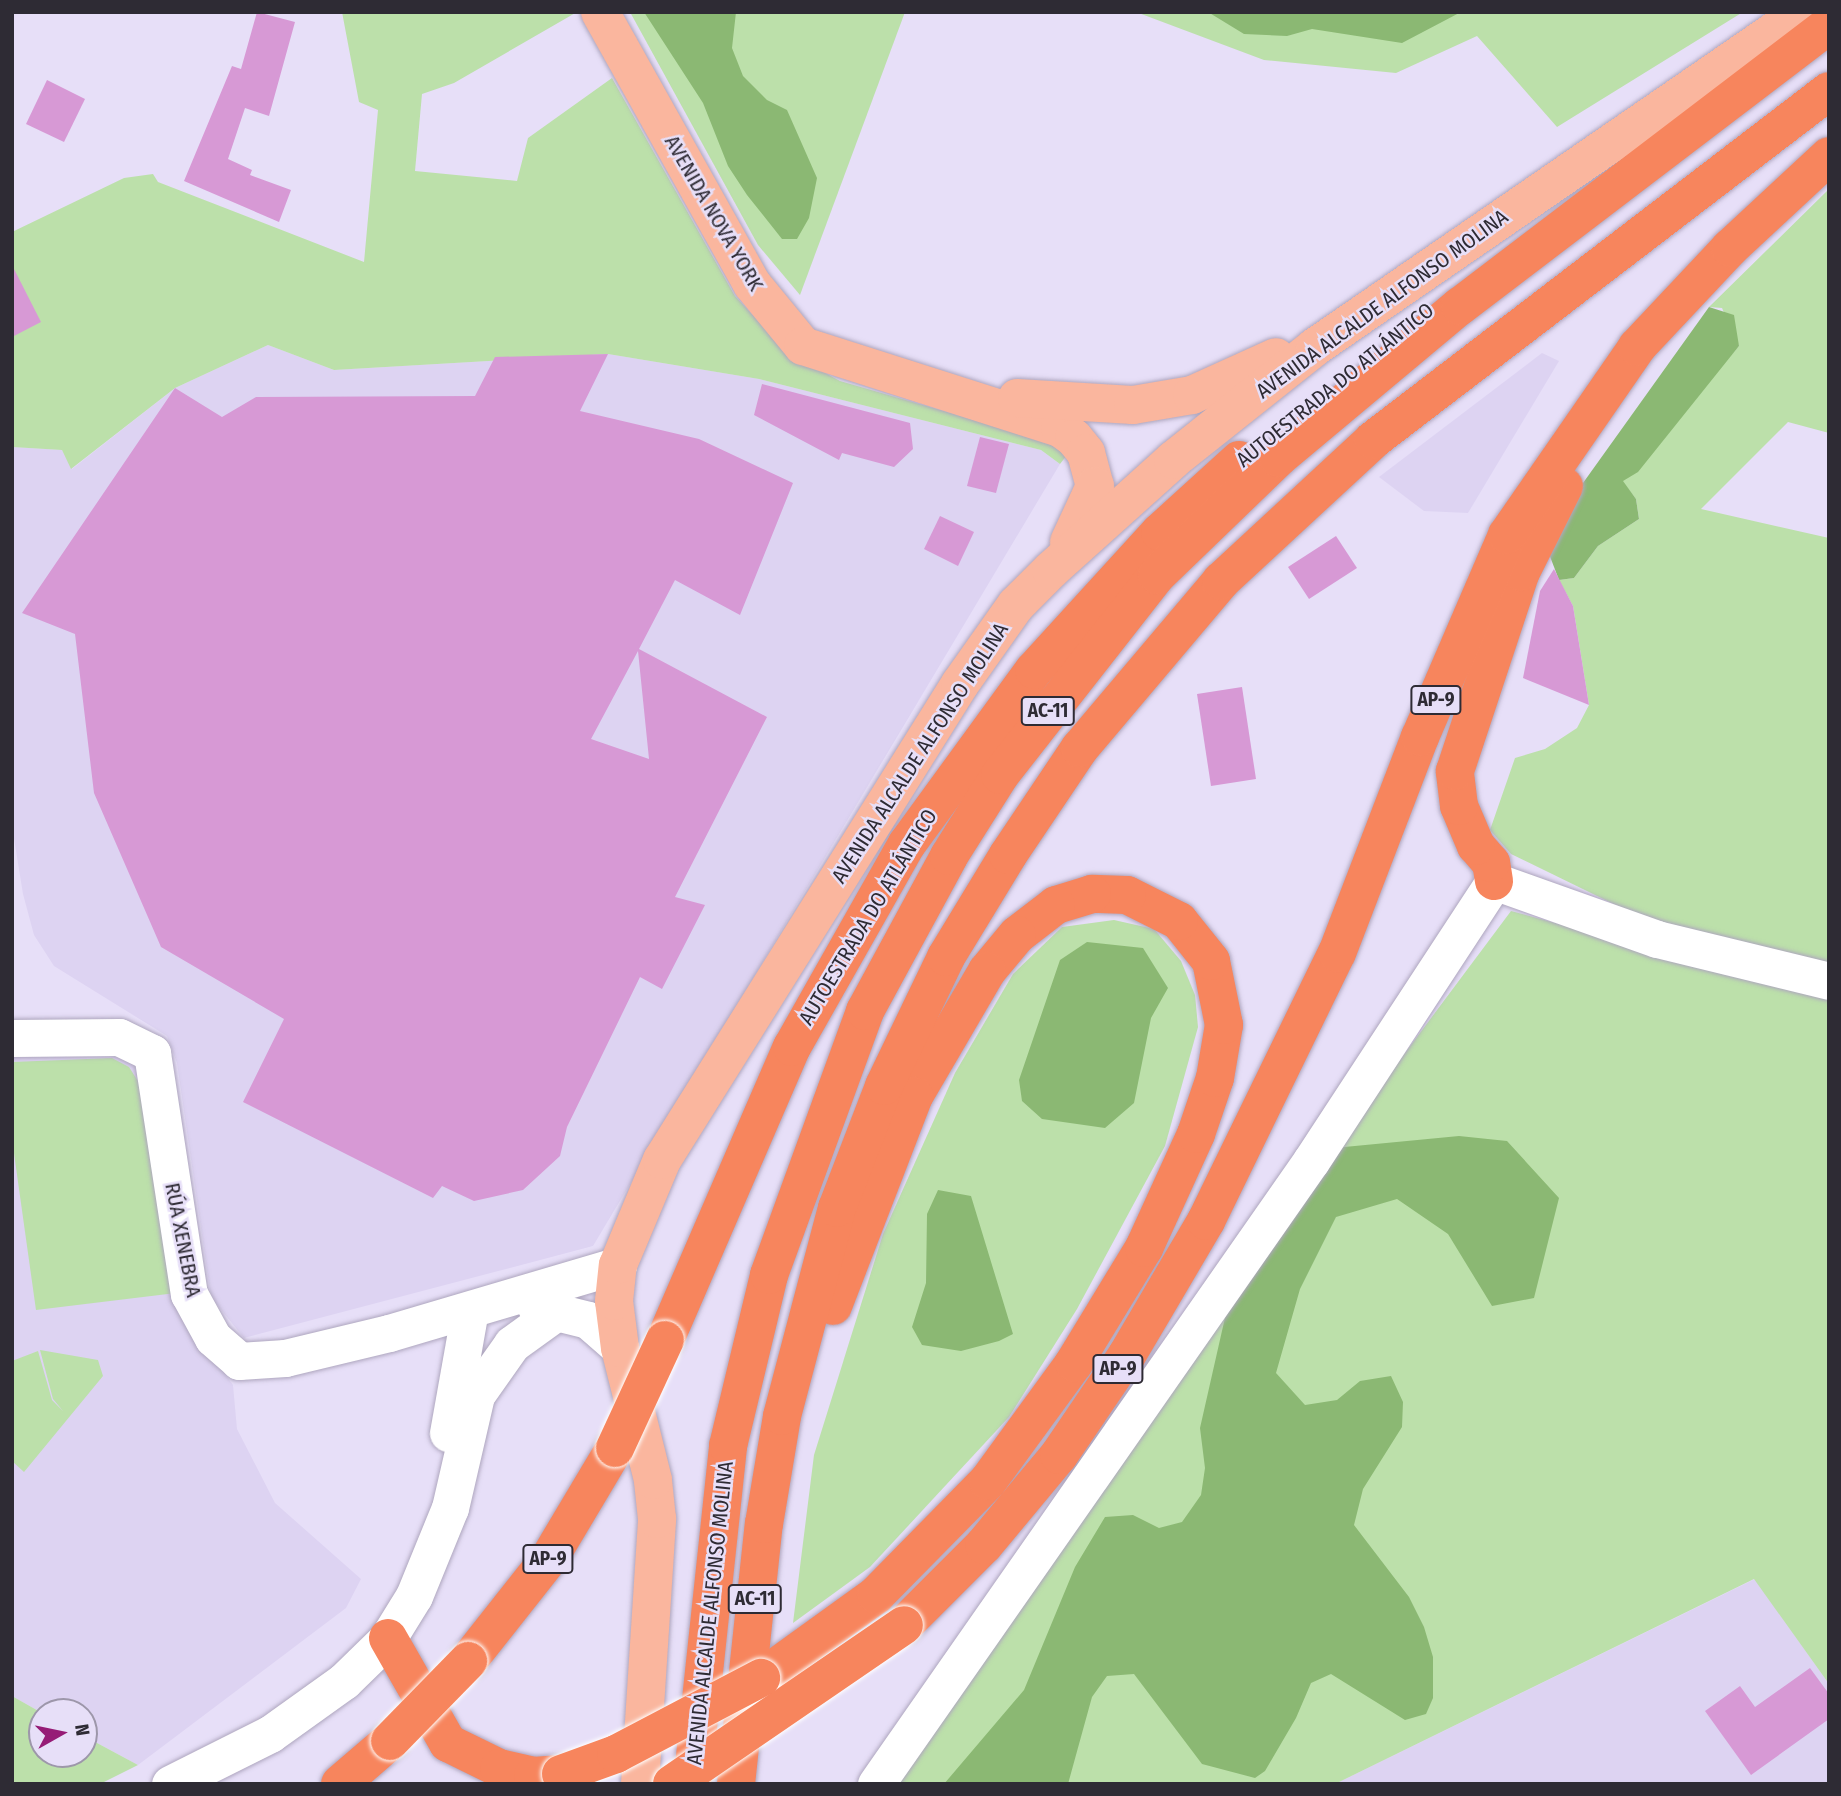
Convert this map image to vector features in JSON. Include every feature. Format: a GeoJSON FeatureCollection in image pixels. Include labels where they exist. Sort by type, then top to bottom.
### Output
{"type":"FeatureCollection","features":[{"type":"Feature","properties":{"kind":"highway","name":"AUTOESTRADA DO ATLÁNTICO"},"geometry":{"type":"LineString","coordinates":[[340,1784],[390,1741],[468,1661],[550,1557],[615,1448],[792,1047],[853,934],[907,844],[1034,670],[1160,532],[1278,425],[1812,12]]}},
{"type":"Feature","properties":{"kind":"highway","name":"AVENIDA ALCALDE ALFONSO MOLINA"},"geometry":{"type":"LineString","coordinates":[[692,1784],[728,1446],[769,1275],[865,1011],[949,856],[1000,775],[1157,575],[1278,458],[1460,306],[1829,25]]}},
{"type":"Feature","properties":{"kind":"highway","name":"AVENIDA ALCALDE ALFONSO MOLINA"},"geometry":{"type":"LineString","coordinates":[[736,1784],[764,1524],[782,1416],[837,1208],[884,1086],[946,957],[1080,748],[1221,582],[1373,440],[1829,91]]}},
{"type":"Feature","properties":{"kind":"highway","name":"AP-9"},"geometry":{"type":"LineString","coordinates":[[672,1784],[904,1626],[984,1545],[1059,1455],[1127,1355],[1206,1221],[1337,953],[1420,737],[1507,535],[1637,347],[1730,248],[1829,156]]}},
{"type":"Feature","properties":{"kind":"highway"},"geometry":{"type":"LineString","coordinates":[[1494,881],[1491,863],[1476,846],[1459,806],[1455,771],[1521,572],[1637,347]]}},
{"type":"Feature","properties":{"kind":"highway"},"geometry":{"type":"LineString","coordinates":[[388,1638],[448,1743],[499,1768],[533,1776],[577,1779],[761,1678],[876,1595],[988,1482],[1074,1363],[1144,1248],[1196,1134],[1215,1078],[1223,1002],[1219,980],[1200,943],[1166,911],[1126,895],[1073,897],[1025,929],[987,971],[914,1096],[829,1314],[782,1416]]}},
{"type":"Feature","properties":{"kind":"highway"},"geometry":{"type":"LineString","coordinates":[[722,1784],[795,1730],[904,1626]]}},
{"type":"Feature","properties":{"kind":"main road","name":"AVENIDA NOVA YORK"},"geometry":{"type":"LineString","coordinates":[[600,12],[752,284],[803,346],[951,392]]}},
{"type":"Feature","properties":{"kind":"main road","name":"AVENIDA ALCALDE ALFONSO MOLINA"},"geometry":{"type":"LineString","coordinates":[[640,1784],[657,1519],[653,1480],[620,1348],[614,1301],[618,1265],[662,1160],[960,684],[1016,605],[1051,570],[1184,452],[1315,347],[1764,25],[1802,12]]}},
{"type":"Feature","properties":{"kind":"main road"},"geometry":{"type":"LineString","coordinates":[[951,392],[1133,405],[1192,395],[1247,375],[1368,297],[1414,278]]}},
{"type":"Feature","properties":{"kind":"main road"},"geometry":{"type":"LineString","coordinates":[[951,392],[1060,428],[1086,453],[1093,497],[1051,570]]}},
{"type":"Feature","properties":{"kind":"street"},"geometry":{"type":"LineString","coordinates":[[876,1784],[1311,1161],[1494,881],[1657,939],[1829,981]]}},
{"type":"Feature","properties":{"kind":"street","name":"RÚA XENEBRA"},"geometry":{"type":"LineString","coordinates":[[12,1038],[120,1037],[152,1053],[189,1294],[213,1338],[239,1361],[285,1358],[389,1334],[618,1265]]}},
{"type":"Feature","properties":{"kind":"street"},"geometry":{"type":"LineString","coordinates":[[170,1784],[270,1734],[344,1681],[388,1638],[414,1596],[432,1550],[464,1393],[470,1310]]}},
{"type":"Feature","properties":{"kind":"street","name":"RÚA XENEBRA"},"geometry":{"type":"LineString","coordinates":[[470,1310],[559,1310],[589,1320],[620,1348]]}},
{"type":"Feature","properties":{"kind":"street"},"geometry":{"type":"LineString","coordinates":[[464,1393],[512,1344],[559,1310]]}},
{"type":"Feature","properties":{"kind":"street"},"geometry":{"type":"LineString","coordinates":[[389,1334],[424,1340],[448,1360],[464,1393]]}},
{"type":"Feature","properties":{"kind":"shaded area"},"geometry":{"type":"Polygon","coordinates":[[[268,345],[334,370],[608,354],[759,379],[1041,450],[1060,464],[593,1246],[244,1338],[211,1297],[177,1063],[167,1036],[54,966],[34,935],[23,894],[12,826],[12,447],[62,450],[72,469],[175,388],[268,345]]]}},
{"type":"Feature","properties":{"kind":"shaded area"},"geometry":{"type":"Polygon","coordinates":[[[1542,353],[1559,361],[1468,513],[1424,511],[1379,477],[1542,353]]]}},
{"type":"Feature","properties":{"kind":"shaded area"},"geometry":{"type":"Polygon","coordinates":[[[115,1050],[135,1061],[199,1341],[233,1385],[237,1429],[275,1503],[361,1579],[346,1608],[138,1765],[98,1744],[98,1698],[28,1698],[28,1705],[12,1696],[12,1055],[115,1050]]]}},
{"type":"Feature","properties":{"kind":"shaded area"},"geometry":{"type":"Polygon","coordinates":[[[1755,1579],[1829,1684],[1829,1784],[1335,1784],[1755,1579]]]}},
{"type":"Feature","properties":{"kind":"green space"},"geometry":{"type":"Polygon","coordinates":[[[342,12],[577,12],[454,83],[422,94],[415,171],[517,181],[528,138],[612,78],[735,296],[788,353],[840,381],[1044,440],[1067,455],[1060,464],[1041,450],[759,379],[608,354],[334,370],[268,345],[175,388],[71,469],[62,450],[12,447],[12,232],[124,178],[153,174],[158,182],[364,262],[378,110],[359,102],[342,12]]]}},
{"type":"Feature","properties":{"kind":"green space"},"geometry":{"type":"Polygon","coordinates":[[[630,12],[905,12],[800,295],[758,245],[630,12]]]}},
{"type":"Feature","properties":{"kind":"green space"},"geometry":{"type":"Polygon","coordinates":[[[644,12],[736,12],[732,48],[743,76],[767,100],[787,110],[817,178],[809,218],[797,239],[782,239],[747,195],[728,166],[703,103],[644,12]]]}},
{"type":"Feature","properties":{"kind":"green space"},"geometry":{"type":"Polygon","coordinates":[[[1136,12],[1743,12],[1557,127],[1477,36],[1396,73],[1264,60],[1136,12]]]}},
{"type":"Feature","properties":{"kind":"green space"},"geometry":{"type":"Polygon","coordinates":[[[1208,12],[1461,12],[1402,43],[1312,29],[1287,36],[1244,34],[1208,12]]]}},
{"type":"Feature","properties":{"kind":"green space"},"geometry":{"type":"Polygon","coordinates":[[[1829,189],[1829,433],[1788,422],[1701,509],[1829,538],[1829,974],[1636,915],[1511,854],[1490,830],[1515,758],[1545,749],[1577,728],[1589,705],[1573,606],[1559,580],[1574,578],[1598,546],[1639,519],[1636,499],[1622,481],[1739,346],[1722,308],[1709,307],[1829,189]]]}},
{"type":"Feature","properties":{"kind":"green space"},"geometry":{"type":"Polygon","coordinates":[[[1709,307],[1734,315],[1739,346],[1638,472],[1623,481],[1636,499],[1639,519],[1598,546],[1574,578],[1559,580],[1546,546],[1583,483],[1709,307]]]}},
{"type":"Feature","properties":{"kind":"green space"},"geometry":{"type":"Polygon","coordinates":[[[1511,911],[1829,997],[1829,1684],[1754,1579],[1335,1784],[896,1784],[1334,1148],[1511,911]]]}},
{"type":"Feature","properties":{"kind":"green space"},"geometry":{"type":"Polygon","coordinates":[[[1114,920],[1154,929],[1181,961],[1195,995],[1198,1027],[1165,1146],[1077,1309],[1009,1417],[870,1567],[793,1623],[814,1455],[883,1234],[955,1073],[1013,974],[1062,927],[1114,920]]]}},
{"type":"Feature","properties":{"kind":"green space"},"geometry":{"type":"Polygon","coordinates":[[[1087,942],[1143,948],[1168,988],[1151,1018],[1134,1103],[1105,1128],[1042,1119],[1022,1101],[1019,1080],[1060,960],[1087,942]]]}},
{"type":"Feature","properties":{"kind":"green space"},"geometry":{"type":"Polygon","coordinates":[[[112,1058],[129,1067],[143,1089],[176,1293],[36,1310],[12,1139],[12,1062],[112,1058]]]}},
{"type":"Feature","properties":{"kind":"green space"},"geometry":{"type":"Polygon","coordinates":[[[1459,1136],[1507,1141],[1559,1198],[1534,1298],[1492,1306],[1448,1234],[1397,1199],[1336,1217],[1300,1289],[1276,1373],[1305,1405],[1337,1400],[1360,1381],[1391,1376],[1403,1402],[1402,1427],[1363,1489],[1354,1525],[1409,1597],[1424,1627],[1433,1657],[1433,1698],[1426,1714],[1405,1720],[1331,1674],[1311,1683],[1296,1718],[1265,1771],[1255,1778],[1202,1764],[1134,1674],[1107,1676],[1092,1697],[1068,1784],[944,1784],[1024,1690],[1075,1567],[1105,1517],[1133,1515],[1159,1528],[1182,1522],[1201,1495],[1205,1468],[1200,1428],[1229,1300],[1334,1148],[1459,1136]]]}},
{"type":"Feature","properties":{"kind":"green space"},"geometry":{"type":"Polygon","coordinates":[[[938,1190],[971,1196],[1013,1334],[999,1341],[961,1351],[922,1345],[912,1327],[926,1283],[927,1214],[938,1190]]]}},
{"type":"Feature","properties":{"kind":"green space"},"geometry":{"type":"Polygon","coordinates":[[[40,1350],[98,1360],[103,1376],[24,1472],[12,1461],[12,1361],[38,1351],[52,1400],[63,1411],[53,1399],[40,1350]]]}},
{"type":"Feature","properties":{"kind":"green space"},"geometry":{"type":"Polygon","coordinates":[[[12,1696],[28,1705],[28,1768],[98,1768],[98,1744],[138,1765],[100,1784],[12,1784],[12,1696]]]}},
{"type":"Feature","properties":{"kind":"building"},"geometry":{"type":"Polygon","coordinates":[[[257,12],[295,22],[269,116],[245,108],[228,159],[252,170],[250,175],[291,190],[279,222],[184,181],[232,66],[241,69],[257,12]]]}},
{"type":"Feature","properties":{"kind":"building"},"geometry":{"type":"Polygon","coordinates":[[[47,80],[85,99],[64,142],[26,124],[47,80]]]}},
{"type":"Feature","properties":{"kind":"building"},"geometry":{"type":"Polygon","coordinates":[[[12,265],[41,322],[12,337],[12,265]]]}},
{"type":"Feature","properties":{"kind":"building"},"geometry":{"type":"Polygon","coordinates":[[[608,354],[580,411],[699,439],[793,483],[740,615],[675,580],[639,649],[767,717],[675,897],[705,905],[662,989],[640,977],[567,1127],[560,1156],[523,1190],[474,1201],[442,1186],[433,1198],[243,1102],[284,1019],[161,947],[94,793],[75,634],[22,613],[175,388],[222,417],[256,397],[475,396],[495,357],[608,354]],[[638,651],[591,739],[649,759],[638,651]]]}},
{"type":"Feature","properties":{"kind":"building"},"geometry":{"type":"Polygon","coordinates":[[[762,384],[910,423],[913,449],[894,467],[842,453],[839,460],[754,415],[762,384]]]}},
{"type":"Feature","properties":{"kind":"building"},"geometry":{"type":"Polygon","coordinates":[[[980,437],[1009,444],[996,493],[967,486],[980,437]]]}},
{"type":"Feature","properties":{"kind":"building"},"geometry":{"type":"Polygon","coordinates":[[[940,516],[974,532],[958,566],[924,549],[940,516]]]}},
{"type":"Feature","properties":{"kind":"building"},"geometry":{"type":"Polygon","coordinates":[[[1336,536],[1357,568],[1309,599],[1288,567],[1336,536]]]}},
{"type":"Feature","properties":{"kind":"building"},"geometry":{"type":"Polygon","coordinates":[[[1554,569],[1573,606],[1589,705],[1523,678],[1540,591],[1554,569]]]}},
{"type":"Feature","properties":{"kind":"building"},"geometry":{"type":"Polygon","coordinates":[[[1242,687],[1256,779],[1211,786],[1197,694],[1242,687]]]}},
{"type":"Feature","properties":{"kind":"building"},"geometry":{"type":"Polygon","coordinates":[[[1810,1668],[1829,1694],[1829,1719],[1751,1775],[1705,1711],[1740,1686],[1755,1707],[1810,1668]]]}}]}
